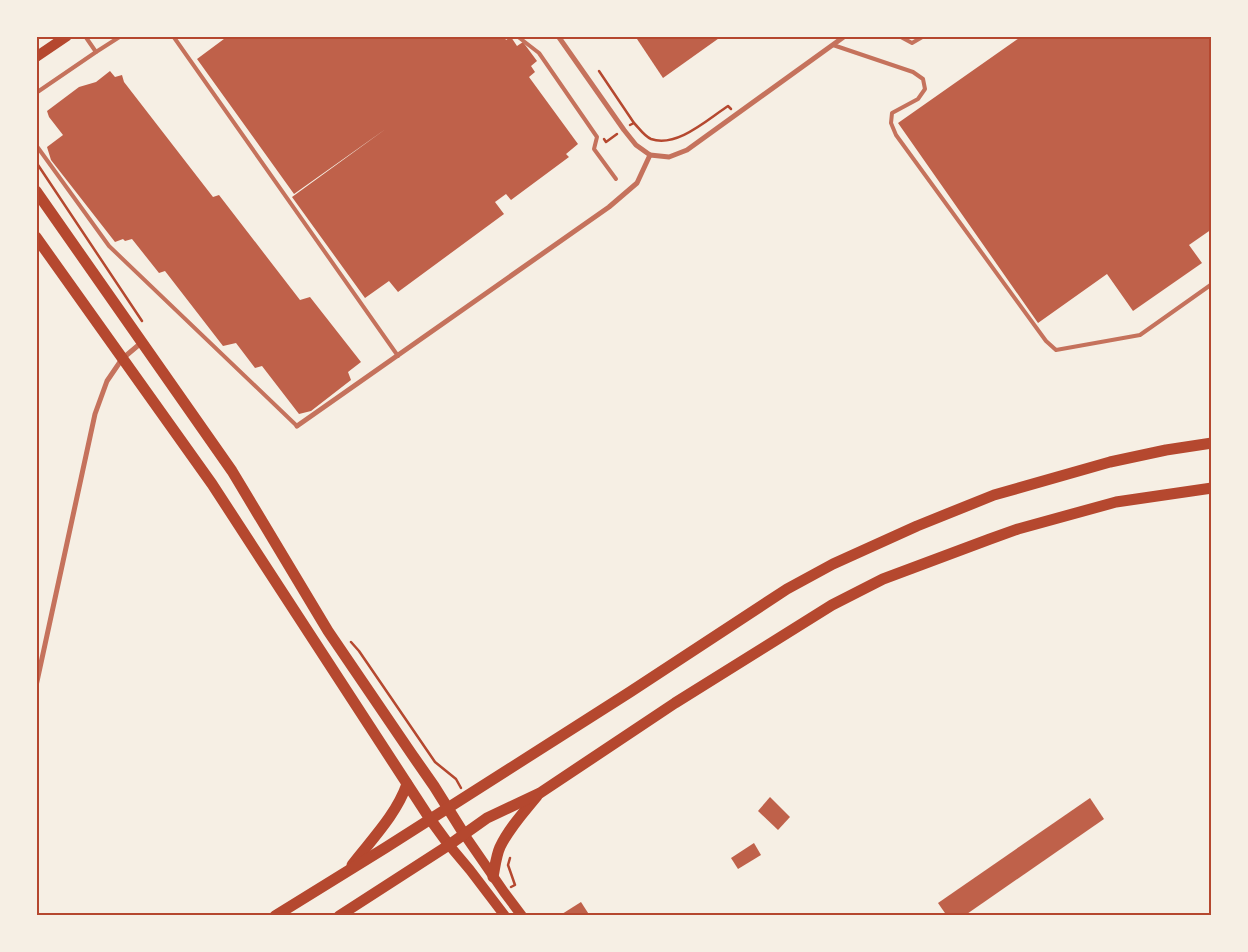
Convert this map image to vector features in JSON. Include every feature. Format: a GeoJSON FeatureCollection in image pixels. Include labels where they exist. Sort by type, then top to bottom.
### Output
{"type":"FeatureCollection","features":[{"type":"Feature","properties":{"kind":"main road"},"geometry":{"type":"LineString","coordinates":[[36,57],[67,36]]}},
{"type":"Feature","properties":{"kind":"main road"},"geometry":{"type":"LineString","coordinates":[[36,191],[232,472],[328,631],[448,807],[493,877],[522,916]]}},
{"type":"Feature","properties":{"kind":"main road"},"geometry":{"type":"LineString","coordinates":[[36,237],[212,484],[430,819],[504,916]]}},
{"type":"Feature","properties":{"kind":"main road"},"geometry":{"type":"LineString","coordinates":[[275,916],[630,692],[787,589],[833,564],[917,526],[994,495],[1110,462],[1166,450],[1212,443]]}},
{"type":"Feature","properties":{"kind":"main road"},"geometry":{"type":"LineString","coordinates":[[339,916],[450,846],[487,818],[540,793],[675,703],[832,605],[883,579],[990,539],[1116,502],[1212,488]]}},
{"type":"Feature","properties":{"kind":"main road"},"geometry":{"type":"LineString","coordinates":[[346,872],[393,813],[403,796],[407,784]]}},
{"type":"Feature","properties":{"kind":"main road"},"geometry":{"type":"LineString","coordinates":[[493,877],[501,845],[519,818],[540,793]]}},
{"type":"Feature","properties":{"kind":"street"},"geometry":{"type":"LineString","coordinates":[[558,36],[636,145],[650,155],[668,157],[688,150],[845,36]]}},
{"type":"Feature","properties":{"kind":"street"},"geometry":{"type":"LineString","coordinates":[[297,426],[609,207],[637,183],[650,155]]}},
{"type":"Feature","properties":{"kind":"street"},"geometry":{"type":"LineString","coordinates":[[36,686],[95,414],[107,381],[122,359],[141,342]]}},
{"type":"Feature","properties":{"kind":"lane"},"geometry":{"type":"LineString","coordinates":[[85,36],[96,52]]}},
{"type":"Feature","properties":{"kind":"lane"},"geometry":{"type":"LineString","coordinates":[[36,93],[122,36]]}},
{"type":"Feature","properties":{"kind":"lane"},"geometry":{"type":"LineString","coordinates":[[173,36],[398,356]]}},
{"type":"Feature","properties":{"kind":"lane"},"geometry":{"type":"LineString","coordinates":[[517,36],[539,53],[597,137],[594,150],[616,179]]}},
{"type":"Feature","properties":{"kind":"lane"},"geometry":{"type":"LineString","coordinates":[[898,36],[912,43],[924,36]]}},
{"type":"Feature","properties":{"kind":"lane"},"geometry":{"type":"LineString","coordinates":[[833,45],[914,72],[923,79],[925,89],[918,99],[892,113],[890,123],[896,135],[1046,341],[1056,350],[1140,335],[1212,284]]}},
{"type":"Feature","properties":{"kind":"lane"},"geometry":{"type":"LineString","coordinates":[[36,145],[109,246],[297,426]]}},
{"type":"Feature","properties":{"kind":"path"},"geometry":{"type":"LineString","coordinates":[[634,123],[651,139],[667,141],[684,136],[728,106],[736,114]]}},
{"type":"Feature","properties":{"kind":"path"},"geometry":{"type":"LineString","coordinates":[[504,892],[515,885],[508,865],[511,851]]}},
{"type":"Feature","properties":{"kind":"building"},"geometry":{"type":"Polygon","coordinates":[[[228,36],[504,36],[506,40],[511,37],[517,46],[523,42],[537,61],[531,66],[535,72],[529,77],[578,144],[566,154],[569,157],[511,200],[506,194],[495,202],[504,214],[398,292],[389,281],[365,298],[292,197],[387,128],[294,194],[197,59],[228,36]]]}},
{"type":"Feature","properties":{"kind":"building"},"geometry":{"type":"Polygon","coordinates":[[[635,36],[722,36],[663,78],[635,36]]]}},
{"type":"Feature","properties":{"kind":"building"},"geometry":{"type":"Polygon","coordinates":[[[1022,36],[1212,36],[1212,229],[1189,245],[1202,263],[1133,311],[1107,274],[1038,323],[898,123],[1022,36]]]}},
{"type":"Feature","properties":{"kind":"building"},"geometry":{"type":"Polygon","coordinates":[[[110,71],[115,77],[122,75],[124,82],[213,197],[219,195],[300,300],[310,297],[361,362],[348,372],[351,380],[311,411],[299,414],[262,366],[255,368],[236,343],[223,346],[165,271],[159,273],[132,239],[125,241],[123,239],[115,242],[51,160],[47,147],[63,135],[49,117],[47,111],[79,87],[96,82],[110,71]]]}},
{"type":"Feature","properties":{"kind":"building"},"geometry":{"type":"Polygon","coordinates":[[[770,797],[790,817],[778,830],[758,811],[770,797]]]}},
{"type":"Feature","properties":{"kind":"building"},"geometry":{"type":"Polygon","coordinates":[[[1090,798],[1104,819],[964,916],[947,916],[938,903],[1090,798]]]}},
{"type":"Feature","properties":{"kind":"building"},"geometry":{"type":"Polygon","coordinates":[[[754,843],[761,855],[738,869],[731,858],[754,843]]]}},
{"type":"Feature","properties":{"kind":"building"},"geometry":{"type":"Polygon","coordinates":[[[581,902],[590,916],[563,916],[562,914],[581,902]]]}}]}
